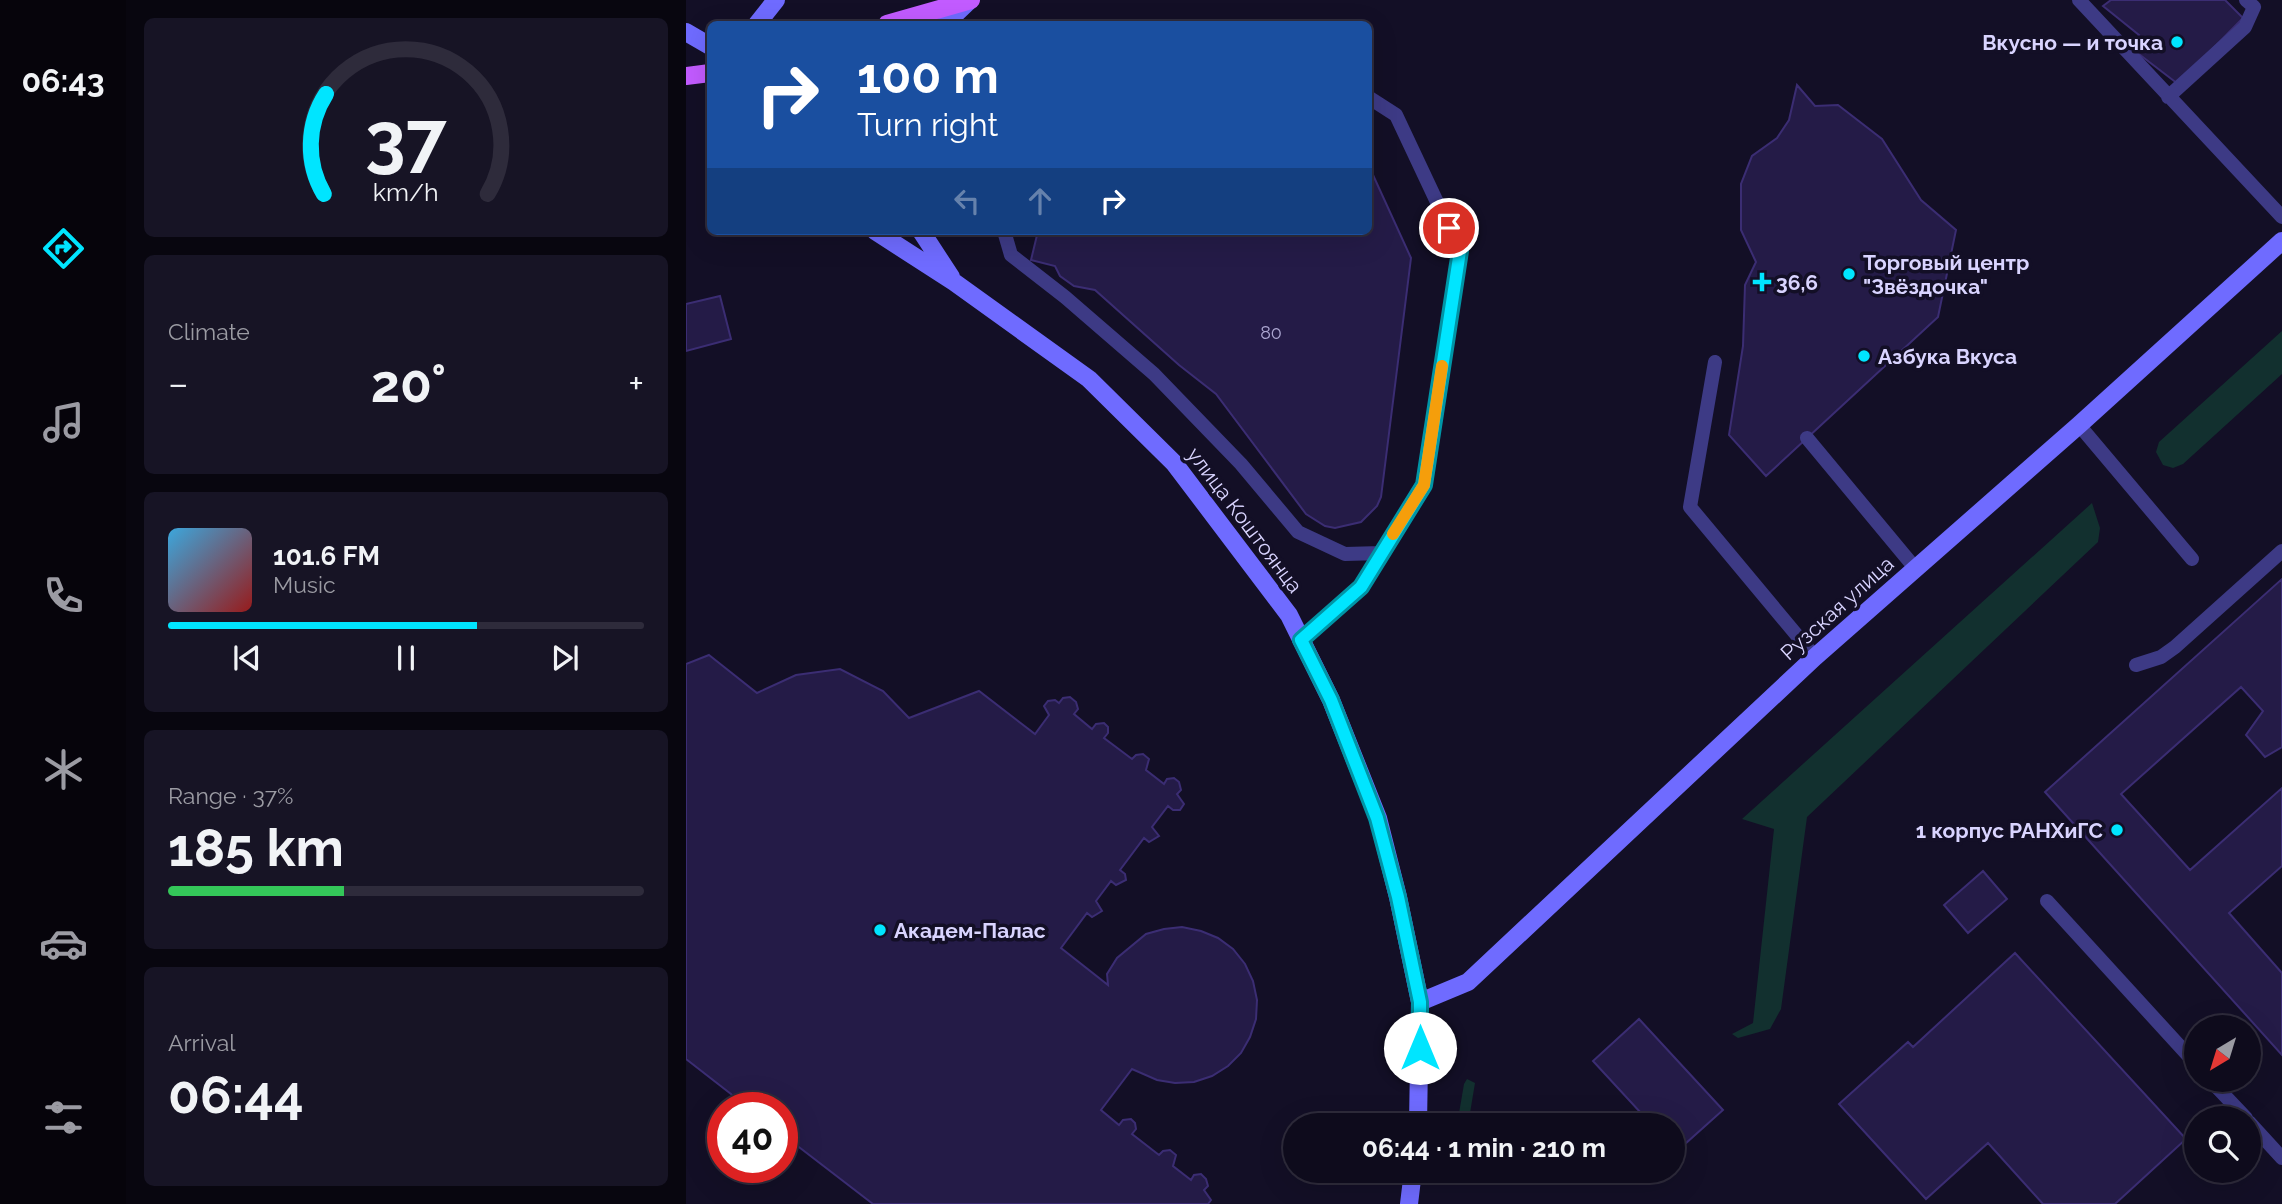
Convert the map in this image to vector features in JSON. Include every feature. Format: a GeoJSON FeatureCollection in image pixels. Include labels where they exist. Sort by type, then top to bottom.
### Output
{"type":"FeatureCollection","features":[{"type":"Feature","properties":{"kind":"main road"},"geometry":{"type":"LineString","coordinates":[[897,21],[970,0]]}},
{"type":"Feature","properties":{"kind":"main road"},"geometry":{"type":"LineString","coordinates":[[686,76],[707,73]]}},
{"type":"Feature","properties":{"kind":"street"},"geometry":{"type":"LineString","coordinates":[[759,21],[776,0]]}},
{"type":"Feature","properties":{"kind":"street"},"geometry":{"type":"LineString","coordinates":[[949,21],[970,0]]}},
{"type":"Feature","properties":{"kind":"street"},"geometry":{"type":"LineString","coordinates":[[686,32],[707,44]]}},
{"type":"Feature","properties":{"kind":"street","name":"улица Коштоянца"},"geometry":{"type":"LineString","coordinates":[[881,235],[954,282],[1089,379],[1174,463],[1289,615],[1331,700],[1377,818],[1398,897],[1420,1002],[1418,1113]]}},
{"type":"Feature","properties":{"kind":"street"},"geometry":{"type":"LineString","coordinates":[[924,235],[954,282]]}},
{"type":"Feature","properties":{"kind":"street","name":"Рузская улица"},"geometry":{"type":"LineString","coordinates":[[1420,1002],[1468,982],[1815,657],[2079,425],[2282,241]]}},
{"type":"Feature","properties":{"kind":"street"},"geometry":{"type":"LineString","coordinates":[[1409,1204],[1412,1183]]}},
{"type":"Feature","properties":{"kind":"lane"},"geometry":{"type":"LineString","coordinates":[[2079,0],[2282,217]]}},
{"type":"Feature","properties":{"kind":"lane"},"geometry":{"type":"LineString","coordinates":[[2168,97],[2245,27],[2254,7],[2246,0]]}},
{"type":"Feature","properties":{"kind":"lane"},"geometry":{"type":"LineString","coordinates":[[1301,640],[1361,587],[1424,485],[1460,251],[1396,115],[1372,100]]}},
{"type":"Feature","properties":{"kind":"lane"},"geometry":{"type":"LineString","coordinates":[[1005,235],[1012,255],[1154,374],[1241,464],[1297,533],[1345,554],[1381,554]]}},
{"type":"Feature","properties":{"kind":"lane"},"geometry":{"type":"LineString","coordinates":[[1715,362],[1690,506],[1815,657]]}},
{"type":"Feature","properties":{"kind":"lane"},"geometry":{"type":"LineString","coordinates":[[2079,425],[2192,559]]}},
{"type":"Feature","properties":{"kind":"lane"},"geometry":{"type":"LineString","coordinates":[[1807,439],[1915,568]]}},
{"type":"Feature","properties":{"kind":"lane"},"geometry":{"type":"LineString","coordinates":[[2136,665],[2154,661],[2175,647],[2282,551]]}},
{"type":"Feature","properties":{"kind":"lane"},"geometry":{"type":"LineString","coordinates":[[2047,901],[2184,1051]]}},
{"type":"Feature","properties":{"kind":"lane"},"geometry":{"type":"LineString","coordinates":[[2221,1092],[2234,1106]]}},
{"type":"Feature","properties":{"kind":"lane"},"geometry":{"type":"LineString","coordinates":[[2261,1135],[2282,1158]]}},
{"type":"Feature","properties":{"kind":"green space"},"geometry":{"type":"Polygon","coordinates":[[[2282,331],[2282,374],[2183,464],[2173,468],[2163,465],[2156,452],[2159,442],[2282,331]]]}},
{"type":"Feature","properties":{"kind":"green space"},"geometry":{"type":"Polygon","coordinates":[[[2092,503],[2100,528],[2098,542],[1807,817],[1781,1009],[1770,1029],[1738,1038],[1732,1034],[1753,1023],[1774,829],[1742,819],[2092,503]]]}},
{"type":"Feature","properties":{"kind":"green space"},"geometry":{"type":"Polygon","coordinates":[[[1467,1079],[1475,1083],[1470,1113],[1459,1113],[1467,1079]]]}},
{"type":"Feature","properties":{"kind":"building","name":"Вкусно — и точка"},"geometry":{"type":"Polygon","coordinates":[[[2111,0],[2225,0],[2243,18],[2178,84],[2131,48],[2139,35],[2103,6],[2111,0]]]}},
{"type":"Feature","properties":{"kind":"building","name":"Торговый центр \"Звёздочка\""},"geometry":{"type":"Polygon","coordinates":[[[1797,85],[1815,106],[1838,105],[1882,139],[1921,200],[1956,230],[1938,317],[1766,476],[1729,435],[1743,346],[1745,285],[1756,262],[1741,230],[1741,184],[1752,156],[1777,138],[1789,120],[1797,85]]]}},
{"type":"Feature","properties":{"kind":"building"},"geometry":{"type":"Polygon","coordinates":[[[1372,173],[1411,258],[1381,497],[1377,506],[1361,522],[1335,528],[1325,526],[1306,514],[1216,394],[1179,365],[1095,290],[1074,286],[1060,276],[1055,266],[1031,260],[1037,235],[1372,235],[1372,173]]]}},
{"type":"Feature","properties":{"kind":"building"},"geometry":{"type":"Polygon","coordinates":[[[720,296],[731,339],[686,351],[686,304],[720,296]]]}},
{"type":"Feature","properties":{"kind":"building","name":"1 корпус РАНХиГС"},"geometry":{"type":"Polygon","coordinates":[[[2282,579],[2282,747],[2265,757],[2246,735],[2263,711],[2241,687],[2121,794],[2190,870],[2282,788],[2282,866],[2229,913],[2282,973],[2282,1055],[2261,1032],[2261,1015],[2246,1015],[2045,792],[2282,579]]]}},
{"type":"Feature","properties":{"kind":"building","name":"Академ-Палас"},"geometry":{"type":"Polygon","coordinates":[[[709,655],[757,693],[796,675],[840,669],[883,691],[909,718],[979,691],[1035,734],[1049,715],[1044,706],[1048,701],[1055,700],[1059,703],[1063,698],[1070,697],[1076,702],[1078,709],[1074,714],[1092,729],[1096,724],[1104,723],[1108,727],[1108,733],[1104,738],[1132,759],[1143,754],[1149,759],[1146,770],[1164,784],[1167,779],[1174,778],[1179,782],[1181,790],[1177,794],[1184,804],[1180,810],[1173,810],[1168,806],[1152,827],[1159,836],[1149,842],[1144,838],[1120,870],[1125,874],[1126,880],[1116,885],[1111,881],[1096,901],[1102,911],[1092,917],[1087,913],[1061,948],[1108,985],[1107,974],[1117,958],[1146,934],[1164,929],[1182,927],[1218,938],[1233,949],[1245,964],[1253,981],[1257,1000],[1256,1019],[1241,1053],[1228,1066],[1212,1076],[1194,1082],[1157,1080],[1132,1069],[1101,1110],[1119,1125],[1123,1120],[1131,1119],[1136,1129],[1132,1134],[1159,1155],[1170,1150],[1176,1155],[1173,1166],[1191,1180],[1194,1175],[1201,1174],[1208,1186],[1204,1190],[1211,1200],[1208,1204],[873,1204],[798,1146],[798,1092],[728,1092],[686,1059],[686,664],[709,655]]]}},
{"type":"Feature","properties":{"kind":"building"},"geometry":{"type":"Polygon","coordinates":[[[1983,871],[2007,899],[1968,933],[1944,905],[1983,871]]]}},
{"type":"Feature","properties":{"kind":"building"},"geometry":{"type":"Polygon","coordinates":[[[2015,953],[2184,1137],[2184,1141],[2115,1204],[2043,1204],[1988,1143],[1926,1199],[1839,1104],[1908,1042],[1913,1047],[2015,953]]]}},
{"type":"Feature","properties":{"kind":"building"},"geometry":{"type":"Polygon","coordinates":[[[1639,1019],[1723,1110],[1685,1144],[1685,1113],[1641,1113],[1593,1061],[1639,1019]]]}},
{"type":"Feature","properties":{"kind":"slow traffic"},"geometry":{"type":"LineString","coordinates":[[1393,534],[1424,485],[1442,366]]}},
{"type":"Feature","properties":{"kind":"place","name":"Вкусно — и точка"},"geometry":{"type":"Point","coordinates":[2177,42]}},
{"type":"Feature","properties":{"kind":"place","name":"Торговый центр \"Звёздочка\""},"geometry":{"type":"Point","coordinates":[1849,274]}},
{"type":"Feature","properties":{"kind":"place","name":"36,6"},"geometry":{"type":"Point","coordinates":[1762,282]}},
{"type":"Feature","properties":{"kind":"place","name":"Азбука Вкуса"},"geometry":{"type":"Point","coordinates":[1864,356]}},
{"type":"Feature","properties":{"kind":"place","name":"1 корпус РАНХиГС"},"geometry":{"type":"Point","coordinates":[2117,830]}},
{"type":"Feature","properties":{"kind":"place","name":"Академ-Палас"},"geometry":{"type":"Point","coordinates":[880,930]}},
{"type":"Feature","properties":{"kind":"route"},"geometry":{"type":"LineString","coordinates":[[1420,1048],[1420,1002],[1398,897],[1377,818],[1331,700],[1301,640],[1361,587],[1424,485],[1460,251],[1449,228]]}}]}
